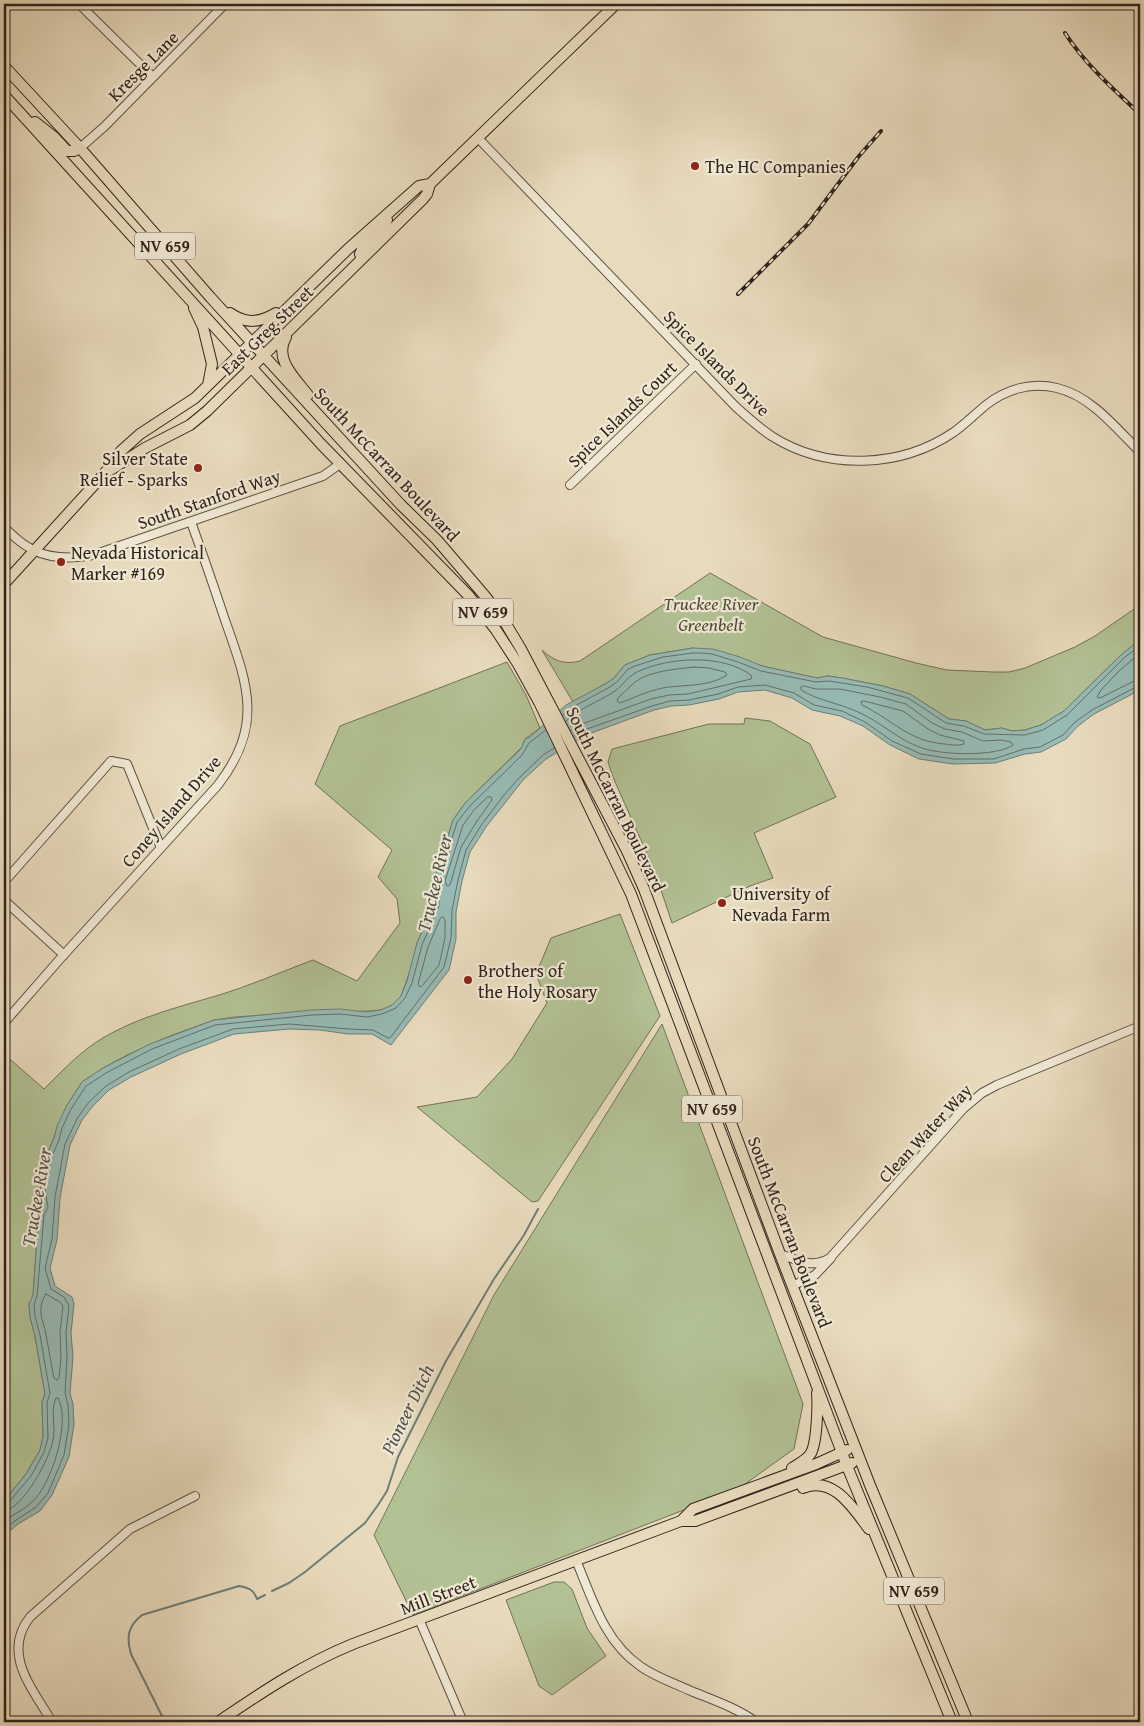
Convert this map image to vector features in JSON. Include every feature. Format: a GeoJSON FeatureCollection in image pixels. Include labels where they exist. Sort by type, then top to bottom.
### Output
{"type":"FeatureCollection","features":[{"type":"Feature","properties":{"kind":"main road","name":"East Greg Street"},"geometry":{"type":"LineString","coordinates":[[104,474],[145,448],[190,425],[207,411],[423,199],[427,194],[430,184],[616,4]]}},
{"type":"Feature","properties":{"kind":"main road","name":"South McCarran Boulevard"},"geometry":{"type":"LineString","coordinates":[[4,66],[80,148],[264,356],[401,505],[437,540],[485,596],[522,648],[572,769],[631,894],[847,1466],[952,1722]]}},
{"type":"Feature","properties":{"kind":"main road","name":"South McCarran Boulevard"},"geometry":{"type":"LineString","coordinates":[[7,99],[340,464],[474,601],[543,700],[581,764],[627,851],[644,889],[792,1286],[860,1460],[968,1722]]}},
{"type":"Feature","properties":{"kind":"main road"},"geometry":{"type":"LineString","coordinates":[[7,99],[54,137],[68,151],[80,148]]}},
{"type":"Feature","properties":{"kind":"main road","name":"East Greg Street"},"geometry":{"type":"LineString","coordinates":[[4,584],[104,474],[121,451],[150,428],[182,408],[353,244],[419,186],[430,184]]}},
{"type":"Feature","properties":{"kind":"main road"},"geometry":{"type":"LineString","coordinates":[[362,259],[360,254],[362,248],[382,227],[394,208]]}},
{"type":"Feature","properties":{"kind":"main road"},"geometry":{"type":"LineString","coordinates":[[190,300],[202,327],[211,357],[212,364],[208,385]]}},
{"type":"Feature","properties":{"kind":"main road"},"geometry":{"type":"LineString","coordinates":[[218,305],[241,320],[255,322],[268,318],[288,307]]}},
{"type":"Feature","properties":{"kind":"main road"},"geometry":{"type":"LineString","coordinates":[[300,320],[285,339],[282,350],[284,363],[342,440]]}},
{"type":"Feature","properties":{"kind":"main road"},"geometry":{"type":"LineString","coordinates":[[648,940],[661,935]]}},
{"type":"Feature","properties":{"kind":"main road"},"geometry":{"type":"LineString","coordinates":[[770,1481],[803,1461],[811,1453],[817,1416],[816,1384]]}},
{"type":"Feature","properties":{"kind":"main road","name":"Mill Street"},"geometry":{"type":"LineString","coordinates":[[681,1521],[693,1510],[855,1446]]}},
{"type":"Feature","properties":{"kind":"main road","name":"Mill Street"},"geometry":{"type":"LineString","coordinates":[[218,1722],[271,1686],[308,1665],[353,1644],[681,1521],[695,1520],[860,1460]]}},
{"type":"Feature","properties":{"kind":"main road"},"geometry":{"type":"LineString","coordinates":[[763,1496],[781,1496],[809,1485],[826,1486],[841,1495],[876,1537]]}},
{"type":"Feature","properties":{"kind":"street"},"geometry":{"type":"LineString","coordinates":[[79,4],[153,77]]}},
{"type":"Feature","properties":{"kind":"street","name":"Kresge Lane"},"geometry":{"type":"LineString","coordinates":[[80,148],[96,135],[226,4]]}},
{"type":"Feature","properties":{"kind":"street","name":"Spice Islands Drive"},"geometry":{"type":"LineString","coordinates":[[478,138],[744,414],[764,431],[797,449],[821,457],[847,461],[872,461],[910,454],[933,444],[955,431],[994,399],[1012,390],[1031,386],[1058,388],[1082,398],[1092,405],[1140,452]]}},
{"type":"Feature","properties":{"kind":"street","name":"Spice Islands Court"},"geometry":{"type":"LineString","coordinates":[[570,486],[696,364]]}},
{"type":"Feature","properties":{"kind":"street","name":"South Stanford Way"},"geometry":{"type":"LineString","coordinates":[[4,527],[24,545],[34,551],[68,558],[93,555],[323,476],[340,464]]}},
{"type":"Feature","properties":{"kind":"street","name":"Coney Island Drive"},"geometry":{"type":"LineString","coordinates":[[4,1023],[227,774],[241,745],[246,731],[248,700],[244,673],[191,522]]}},
{"type":"Feature","properties":{"kind":"street"},"geometry":{"type":"LineString","coordinates":[[4,882],[111,761],[127,764],[161,848]]}},
{"type":"Feature","properties":{"kind":"street"},"geometry":{"type":"LineString","coordinates":[[4,900],[64,955]]}},
{"type":"Feature","properties":{"kind":"street","name":"Clean Water Way"},"geometry":{"type":"LineString","coordinates":[[792,1286],[816,1275],[824,1268],[834,1254],[956,1116],[975,1098],[997,1085],[1140,1026]]}},
{"type":"Feature","properties":{"kind":"street","name":"Clean Water Way"},"geometry":{"type":"LineString","coordinates":[[780,1254],[811,1264],[821,1262],[834,1254]]}},
{"type":"Feature","properties":{"kind":"street"},"geometry":{"type":"LineString","coordinates":[[52,1722],[23,1671],[18,1658],[18,1640],[24,1624],[133,1526],[195,1496]]}},
{"type":"Feature","properties":{"kind":"street"},"geometry":{"type":"LineString","coordinates":[[576,1560],[602,1622],[618,1646],[629,1657],[654,1674],[739,1712],[756,1722]]}},
{"type":"Feature","properties":{"kind":"street"},"geometry":{"type":"LineString","coordinates":[[419,1620],[463,1722]]}},
{"type":"Feature","properties":{"kind":"green space","name":"Truckee River Greenbelt"},"geometry":{"type":"Polygon","coordinates":[[[710,573],[823,637],[947,670],[1009,672],[1025,668],[1075,647],[1095,636],[1140,605],[1140,640],[1122,654],[1064,711],[1041,725],[1025,730],[1012,731],[1002,728],[985,730],[966,721],[949,719],[910,694],[883,686],[828,676],[817,678],[693,648],[650,655],[625,665],[607,683],[573,702],[542,650],[560,661],[569,663],[580,661],[710,573]]]}},
{"type":"Feature","properties":{"kind":"green space"},"geometry":{"type":"Polygon","coordinates":[[[507,662],[526,695],[540,728],[525,739],[522,747],[466,802],[453,820],[434,880],[434,904],[417,943],[414,960],[401,996],[392,1005],[381,1010],[279,1014],[214,1020],[170,1036],[103,1068],[82,1082],[66,1107],[44,1162],[40,1201],[43,1207],[37,1238],[33,1296],[29,1304],[45,1394],[42,1402],[43,1437],[40,1450],[26,1474],[4,1501],[4,1142],[7,1137],[4,1134],[4,1054],[44,1089],[88,1048],[123,1027],[154,1015],[241,988],[313,960],[357,981],[400,923],[397,899],[378,877],[392,850],[315,784],[340,726],[507,662]]]}},
{"type":"Feature","properties":{"kind":"green space"},"geometry":{"type":"Polygon","coordinates":[[[745,718],[770,721],[810,744],[836,797],[754,833],[773,878],[750,886],[672,923],[655,872],[613,777],[608,762],[612,749],[709,724],[744,724],[745,718]]]}},
{"type":"Feature","properties":{"kind":"green space"},"geometry":{"type":"Polygon","coordinates":[[[620,914],[660,1016],[538,1201],[532,1202],[417,1107],[477,1097],[512,1059],[547,1003],[536,974],[551,938],[620,914]]]}},
{"type":"Feature","properties":{"kind":"green space"},"geometry":{"type":"Polygon","coordinates":[[[662,1024],[803,1404],[794,1449],[738,1489],[413,1615],[374,1535],[494,1295],[662,1024]]]}},
{"type":"Feature","properties":{"kind":"green space"},"geometry":{"type":"Polygon","coordinates":[[[554,1582],[564,1582],[572,1589],[587,1628],[606,1656],[552,1695],[539,1686],[506,1600],[554,1582]]]}},
{"type":"Feature","properties":{"kind":"water","name":"Truckee River"},"geometry":{"type":"Polygon","coordinates":[[[1140,640],[1140,690],[1094,714],[1078,726],[1066,739],[1041,752],[1025,754],[995,763],[953,764],[919,759],[890,745],[863,726],[840,716],[812,710],[792,698],[765,690],[738,692],[719,699],[654,710],[586,735],[546,759],[523,780],[486,827],[470,852],[456,912],[456,939],[449,970],[391,1045],[372,1034],[348,1034],[320,1030],[289,1029],[234,1034],[181,1054],[131,1077],[109,1090],[82,1120],[70,1145],[60,1198],[57,1240],[50,1268],[55,1286],[72,1297],[74,1304],[71,1333],[73,1357],[70,1393],[73,1404],[74,1424],[69,1457],[52,1495],[40,1511],[18,1524],[4,1536],[4,1501],[26,1474],[40,1450],[43,1437],[42,1402],[45,1394],[29,1304],[33,1295],[39,1212],[43,1207],[40,1201],[40,1190],[44,1162],[66,1107],[82,1082],[103,1068],[150,1044],[214,1020],[311,1010],[340,1009],[366,1012],[381,1010],[392,1005],[401,996],[417,943],[434,904],[434,880],[453,820],[466,802],[519,751],[525,739],[530,737],[566,705],[614,678],[625,665],[650,655],[693,648],[713,649],[762,666],[817,678],[828,676],[883,686],[910,694],[949,719],[966,721],[985,730],[1002,728],[1012,731],[1025,730],[1041,725],[1064,711],[1122,654],[1140,640]]]}},
{"type":"Feature","properties":{"kind":"waterway","name":"Pioneer Ditch"},"geometry":{"type":"LineString","coordinates":[[272,1591],[289,1583],[305,1572],[365,1523],[378,1505],[387,1491],[398,1457],[446,1361],[538,1209]]}},
{"type":"Feature","properties":{"kind":"waterway","name":"Pioneer Ditch"},"geometry":{"type":"LineString","coordinates":[[165,1722],[131,1654],[129,1632],[137,1619],[142,1615],[239,1586],[250,1590],[257,1599],[265,1595]]}},
{"type":"Feature","properties":{"kind":"railway"},"geometry":{"type":"LineString","coordinates":[[1065,33],[1090,66],[1140,114]]}},
{"type":"Feature","properties":{"kind":"railway"},"geometry":{"type":"LineString","coordinates":[[738,294],[808,224],[859,156],[881,131]]}},
{"type":"Feature","properties":{"kind":"place","name":"The HC Companies"},"geometry":{"type":"Point","coordinates":[695,166]}},
{"type":"Feature","properties":{"kind":"place","name":"Silver State Relief - Sparks"},"geometry":{"type":"Point","coordinates":[198,468]}},
{"type":"Feature","properties":{"kind":"place","name":"Nevada Historical Marker #169"},"geometry":{"type":"Point","coordinates":[61,562]}},
{"type":"Feature","properties":{"kind":"place","name":"University of Nevada Farm"},"geometry":{"type":"Point","coordinates":[722,903]}},
{"type":"Feature","properties":{"kind":"place","name":"Brothers of the Holy Rosary"},"geometry":{"type":"Point","coordinates":[468,980]}}]}
